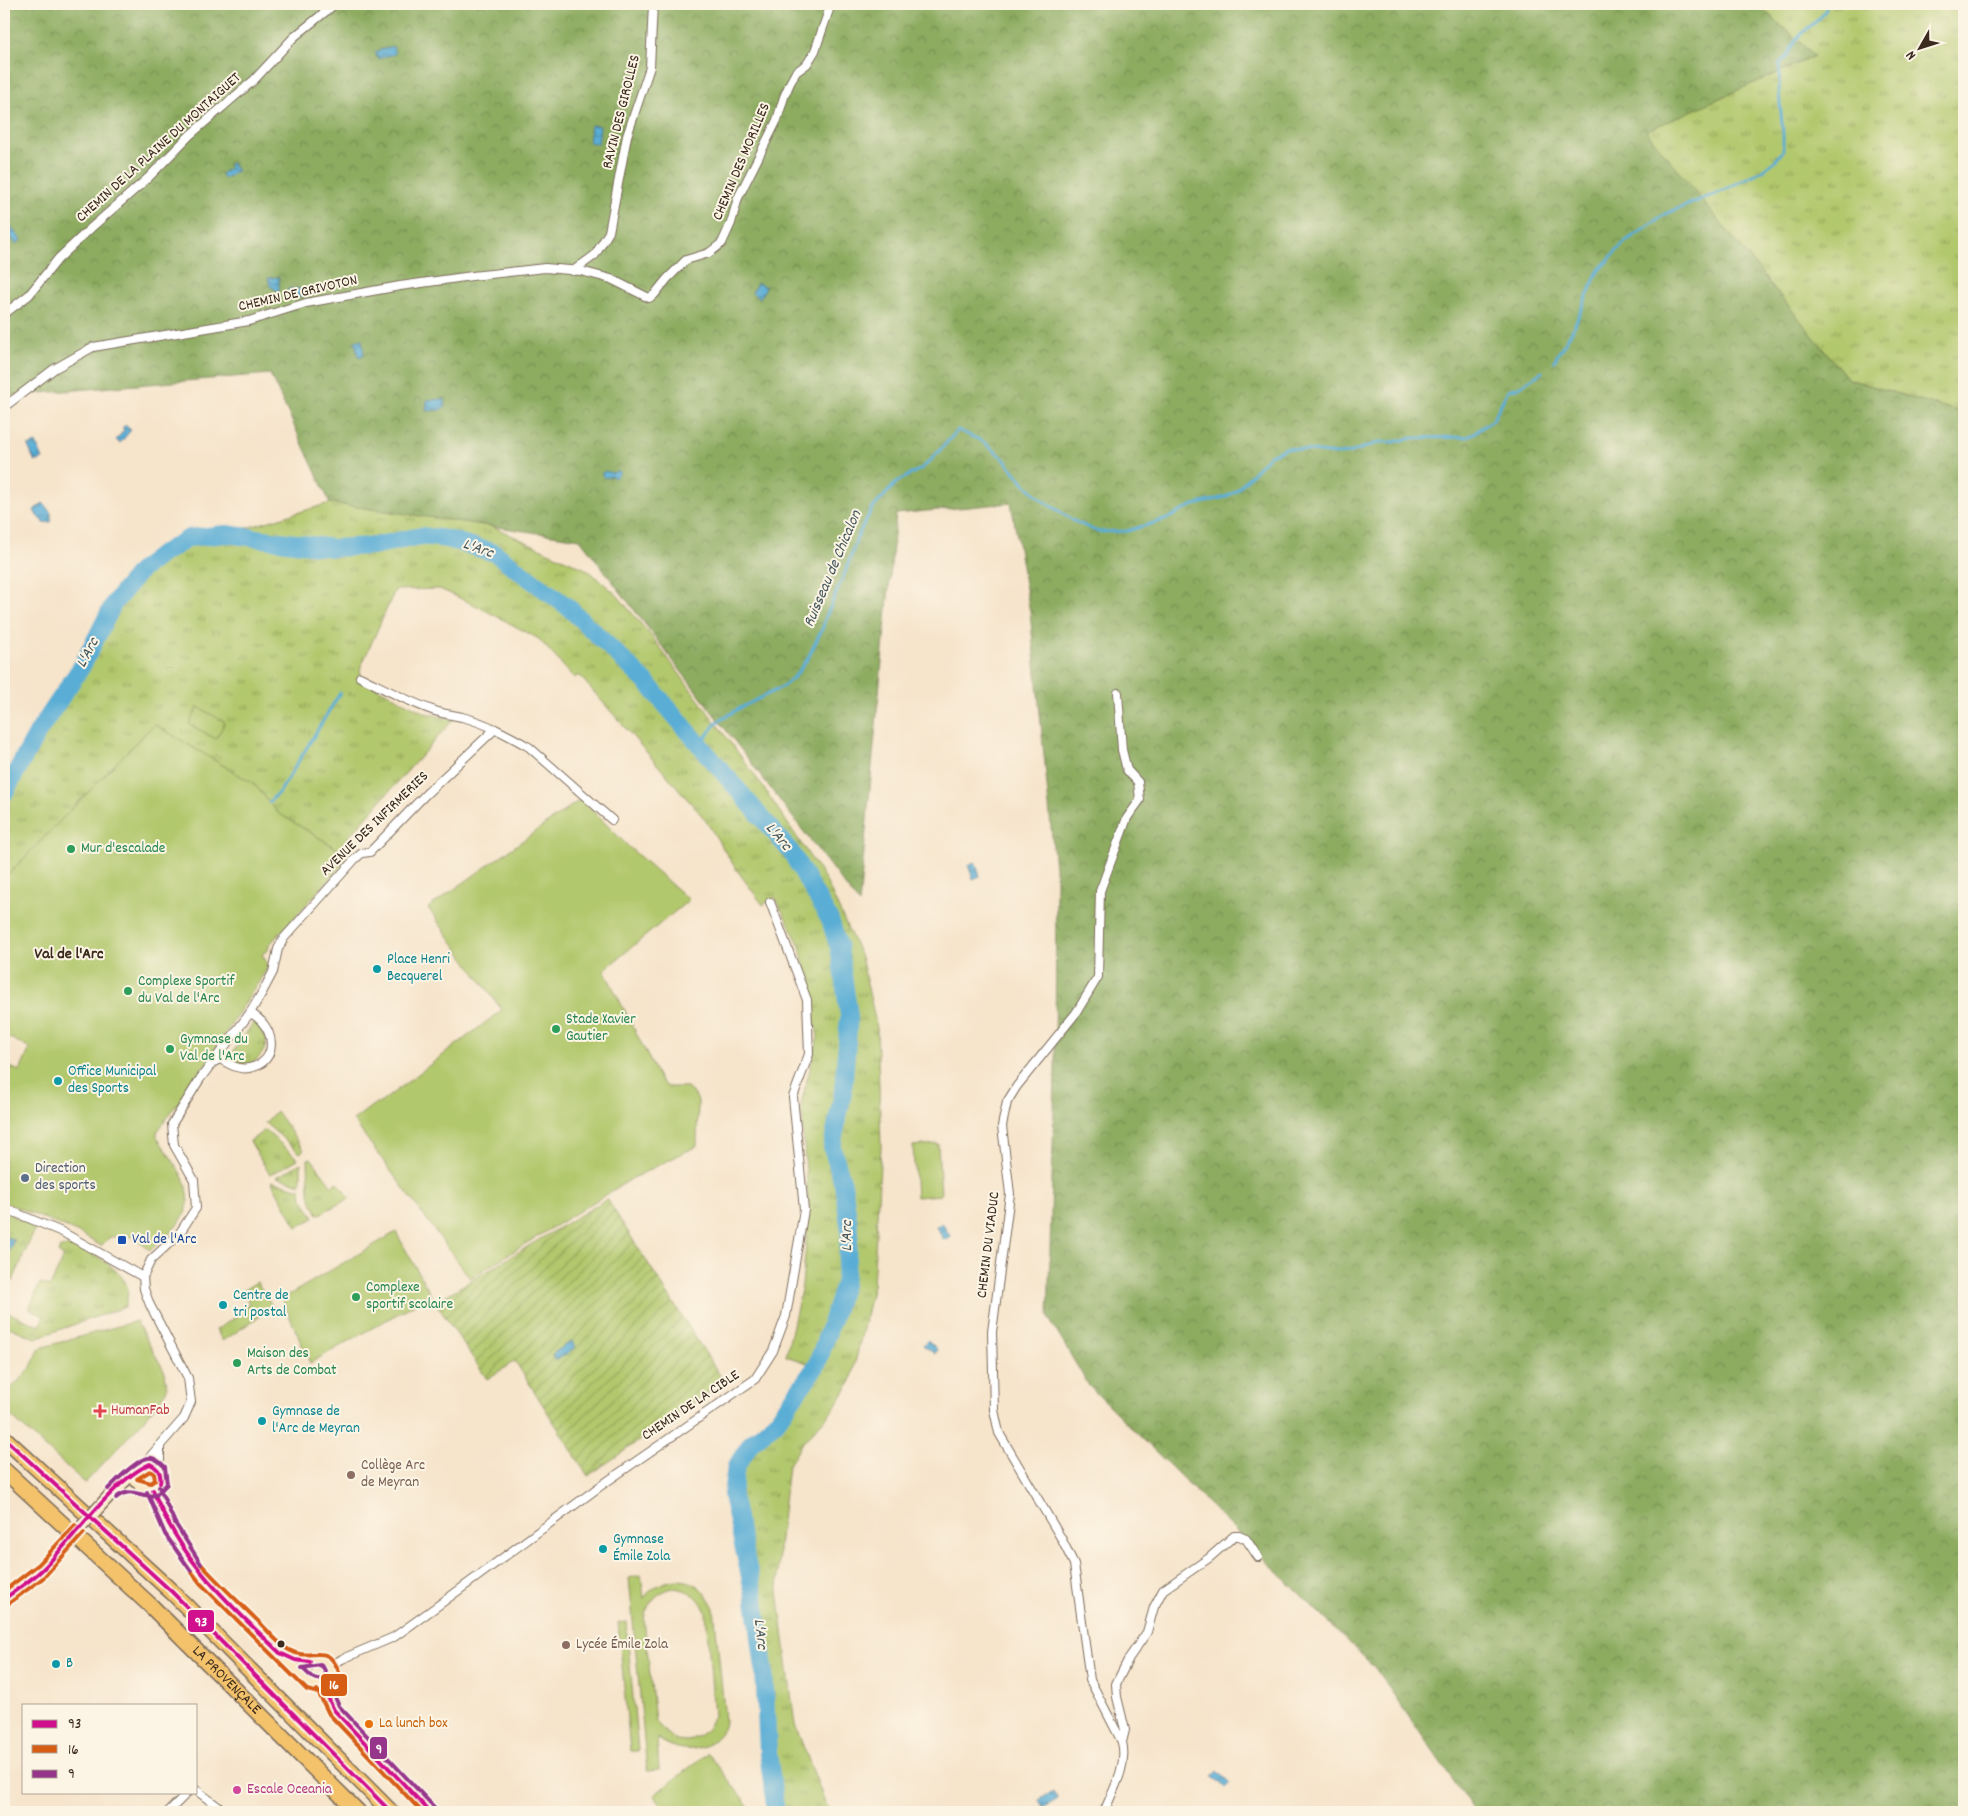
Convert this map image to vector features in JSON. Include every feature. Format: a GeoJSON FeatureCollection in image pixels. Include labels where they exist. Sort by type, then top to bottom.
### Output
{"type":"FeatureCollection","features":[{"type":"Feature","properties":{"kind":"highway","name":"LA PROVENÇALE"},"geometry":{"type":"LineString","coordinates":[[4,1438],[172,1592],[391,1812]]}},
{"type":"Feature","properties":{"kind":"highway","name":"LA PROVENÇALE"},"geometry":{"type":"LineString","coordinates":[[4,1470],[151,1606],[358,1812]]}},
{"type":"Feature","properties":{"kind":"main road"},"geometry":{"type":"LineString","coordinates":[[4,1599],[43,1569],[109,1496],[140,1468],[150,1464],[160,1470],[161,1482],[153,1490]]}},
{"type":"Feature","properties":{"kind":"main road"},"geometry":{"type":"LineString","coordinates":[[140,1468],[135,1477],[137,1484],[143,1489],[153,1490]]}},
{"type":"Feature","properties":{"kind":"main road"},"geometry":{"type":"LineString","coordinates":[[119,1487],[137,1484]]}},
{"type":"Feature","properties":{"kind":"main road"},"geometry":{"type":"LineString","coordinates":[[153,1490],[168,1526],[204,1579],[311,1685],[323,1687]]}},
{"type":"Feature","properties":{"kind":"main road"},"geometry":{"type":"LineString","coordinates":[[280,1653],[295,1660],[310,1662],[321,1659],[331,1666],[332,1679],[323,1687]]}},
{"type":"Feature","properties":{"kind":"main road"},"geometry":{"type":"LineString","coordinates":[[306,1679],[305,1670],[310,1662]]}},
{"type":"Feature","properties":{"kind":"main road"},"geometry":{"type":"LineString","coordinates":[[323,1687],[334,1710],[430,1812]]}},
{"type":"Feature","properties":{"kind":"street","name":"CHEMIN DE LA PLAINE DU MONTAIGUET"},"geometry":{"type":"LineString","coordinates":[[4,314],[29,295],[58,259],[148,178],[190,135],[254,80],[294,37],[335,4]]}},
{"type":"Feature","properties":{"kind":"street","name":"RAVIN DES GIROLLES"},"geometry":{"type":"LineString","coordinates":[[573,271],[595,255],[609,232],[628,136],[650,67],[653,4]]}},
{"type":"Feature","properties":{"kind":"street","name":"CHEMIN DES MORILLES"},"geometry":{"type":"LineString","coordinates":[[642,296],[648,298],[654,295],[667,278],[686,260],[709,253],[722,243],[731,224],[738,198],[777,120],[790,83],[796,72],[807,64],[815,51],[831,4]]}},
{"type":"Feature","properties":{"kind":"street","name":"CHEMIN DE GRIVOTON"},"geometry":{"type":"LineString","coordinates":[[4,407],[54,369],[93,347],[250,321],[306,303],[400,286],[545,268],[573,271],[611,279],[642,296]]}},
{"type":"Feature","properties":{"kind":"street"},"geometry":{"type":"LineString","coordinates":[[360,677],[418,705],[495,729],[529,747],[612,820]]}},
{"type":"Feature","properties":{"kind":"street","name":"CHEMIN DU VIADUC"},"geometry":{"type":"LineString","coordinates":[[1104,1812],[1124,1763],[1122,1742],[1090,1680],[1074,1564],[1000,1433],[994,1410],[992,1332],[1010,1194],[1002,1126],[1007,1102],[1016,1086],[1076,1013],[1098,977],[1100,891],[1127,818],[1140,800],[1138,782],[1128,770],[1122,750],[1118,693]]}},
{"type":"Feature","properties":{"kind":"street","name":"AVENUE DES INFIRMERIES"},"geometry":{"type":"LineString","coordinates":[[143,1277],[151,1260],[179,1234],[196,1208],[194,1180],[177,1152],[172,1138],[172,1124],[200,1079],[250,1013],[274,972],[278,949],[284,938],[362,852],[370,852],[425,795],[495,729]]}},
{"type":"Feature","properties":{"kind":"street","name":"CHEMIN DE LA CIBLE"},"geometry":{"type":"LineString","coordinates":[[331,1666],[342,1658],[394,1636],[436,1607],[599,1486],[755,1379],[773,1351],[786,1316],[804,1210],[793,1097],[809,1054],[807,1000],[770,902]]}},
{"type":"Feature","properties":{"kind":"street"},"geometry":{"type":"LineString","coordinates":[[212,1063],[220,1059],[228,1064],[248,1068],[264,1059],[270,1047],[271,1036],[263,1024],[250,1013]]}},
{"type":"Feature","properties":{"kind":"street"},"geometry":{"type":"LineString","coordinates":[[4,1208],[62,1232],[143,1277],[144,1289],[150,1305],[188,1378],[191,1402],[184,1418],[140,1468]]}},
{"type":"Feature","properties":{"kind":"street"},"geometry":{"type":"LineString","coordinates":[[160,1446],[160,1470]]}},
{"type":"Feature","properties":{"kind":"street"},"geometry":{"type":"LineString","coordinates":[[1122,1742],[1125,1730],[1117,1697],[1116,1684],[1129,1658],[1147,1632],[1154,1607],[1163,1590],[1209,1558],[1234,1536],[1246,1539],[1258,1557]]}},
{"type":"Feature","properties":{"kind":"street"},"geometry":{"type":"LineString","coordinates":[[198,1792],[225,1812]]}},
{"type":"Feature","properties":{"kind":"street"},"geometry":{"type":"LineString","coordinates":[[168,1812],[186,1794]]}},
{"type":"Feature","properties":{"kind":"green space"},"geometry":{"type":"Polygon","coordinates":[[[4,4],[1757,4],[1815,56],[1646,131],[1848,379],[1964,413],[1964,1812],[1475,1812],[1375,1668],[1089,1386],[1048,1317],[1055,1077],[1056,878],[1030,612],[1011,503],[896,514],[859,904],[580,539],[330,503],[270,374],[4,396],[4,4]]]}},
{"type":"Feature","properties":{"kind":"green space"},"geometry":{"type":"Polygon","coordinates":[[[1757,4],[1964,4],[1964,413],[1848,379],[1645,131],[1815,56],[1757,4]]]}},
{"type":"Feature","properties":{"kind":"green space"},"geometry":{"type":"Polygon","coordinates":[[[330,503],[491,526],[588,570],[617,595],[652,637],[759,781],[825,879],[861,957],[877,1028],[881,1147],[873,1285],[851,1381],[833,1410],[804,1441],[788,1466],[779,1548],[778,1592],[795,1725],[825,1802],[832,1812],[776,1812],[768,1753],[764,1668],[753,1590],[732,1495],[736,1467],[751,1443],[776,1422],[816,1366],[786,1356],[802,1285],[809,1213],[801,1104],[818,1037],[800,946],[775,897],[763,905],[736,869],[704,818],[579,675],[574,678],[539,639],[481,608],[440,589],[395,590],[360,669],[360,679],[425,713],[454,719],[344,842],[341,851],[278,813],[254,784],[154,724],[4,879],[4,793],[38,732],[82,666],[114,603],[140,571],[162,554],[189,538],[226,534],[330,503]]]}},
{"type":"Feature","properties":{"kind":"green space"},"geometry":{"type":"Polygon","coordinates":[[[198,707],[225,722],[216,739],[189,724],[198,707]]]}},
{"type":"Feature","properties":{"kind":"green space","name":"Complexe Sportif du Val de l'Arc"},"geometry":{"type":"Polygon","coordinates":[[[154,724],[254,784],[278,813],[341,851],[346,861],[269,945],[268,950],[262,954],[267,963],[267,969],[205,1065],[157,1132],[157,1137],[179,1170],[188,1196],[187,1208],[180,1221],[150,1250],[131,1236],[110,1237],[101,1246],[79,1233],[4,1202],[4,1065],[20,1071],[30,1048],[4,1035],[4,879],[154,724]]]}},
{"type":"Feature","properties":{"kind":"green space","name":"Stade Xavier Gautier"},"geometry":{"type":"Polygon","coordinates":[[[581,799],[630,848],[689,900],[604,970],[660,1080],[667,1087],[686,1087],[695,1095],[698,1101],[697,1146],[633,1178],[470,1278],[353,1120],[376,1103],[380,1103],[502,1010],[428,908],[581,799]]]}},
{"type":"Feature","properties":{"kind":"green space"},"geometry":{"type":"Polygon","coordinates":[[[255,1020],[265,1033],[266,1043],[263,1052],[252,1063],[247,1064],[228,1059],[255,1020]]]}},
{"type":"Feature","properties":{"kind":"green space"},"geometry":{"type":"Polygon","coordinates":[[[276,1111],[304,1150],[300,1153],[265,1123],[276,1111]]]}},
{"type":"Feature","properties":{"kind":"green space"},"geometry":{"type":"Polygon","coordinates":[[[265,1130],[298,1159],[270,1175],[250,1141],[265,1130]]]}},
{"type":"Feature","properties":{"kind":"green space"},"geometry":{"type":"Polygon","coordinates":[[[938,1144],[941,1195],[916,1197],[913,1146],[938,1144]]]}},
{"type":"Feature","properties":{"kind":"green space"},"geometry":{"type":"Polygon","coordinates":[[[311,1158],[332,1186],[337,1182],[350,1198],[318,1215],[309,1195],[308,1159],[311,1158]]]}},
{"type":"Feature","properties":{"kind":"green space"},"geometry":{"type":"Polygon","coordinates":[[[301,1163],[301,1184],[277,1177],[301,1163]]]}},
{"type":"Feature","properties":{"kind":"green space"},"geometry":{"type":"Polygon","coordinates":[[[271,1181],[301,1189],[302,1198],[314,1218],[297,1227],[271,1181]]]}},
{"type":"Feature","properties":{"kind":"green space"},"geometry":{"type":"Polygon","coordinates":[[[607,1199],[724,1382],[588,1476],[515,1361],[487,1379],[435,1302],[607,1199]]]}},
{"type":"Feature","properties":{"kind":"green space"},"geometry":{"type":"Polygon","coordinates":[[[4,1212],[36,1226],[13,1281],[4,1277],[4,1212]]]}},
{"type":"Feature","properties":{"kind":"green space","name":"Complexe sportif scolaire"},"geometry":{"type":"Polygon","coordinates":[[[396,1232],[431,1295],[310,1363],[282,1299],[396,1232]]]}},
{"type":"Feature","properties":{"kind":"green space"},"geometry":{"type":"Polygon","coordinates":[[[76,1244],[107,1263],[122,1277],[128,1291],[125,1307],[35,1338],[4,1325],[4,1311],[40,1326],[44,1316],[29,1309],[40,1283],[50,1287],[64,1256],[58,1253],[60,1248],[76,1244]]]}},
{"type":"Feature","properties":{"kind":"green space"},"geometry":{"type":"Polygon","coordinates":[[[257,1282],[273,1307],[223,1341],[216,1330],[245,1311],[243,1307],[249,1303],[242,1291],[257,1282]]]}},
{"type":"Feature","properties":{"kind":"green space","name":"HumanFab"},"geometry":{"type":"Polygon","coordinates":[[[136,1321],[165,1372],[167,1389],[141,1423],[85,1483],[4,1410],[4,1396],[30,1369],[40,1348],[136,1321]]]}},
{"type":"Feature","properties":{"kind":"green space"},"geometry":{"type":"Polygon","coordinates":[[[641,1575],[644,1598],[662,1583],[678,1580],[693,1583],[700,1588],[714,1608],[724,1725],[716,1738],[702,1747],[694,1749],[671,1746],[657,1738],[659,1770],[647,1771],[629,1578],[641,1575]],[[673,1588],[658,1595],[650,1603],[644,1619],[655,1721],[670,1737],[676,1740],[687,1741],[699,1736],[707,1729],[714,1716],[706,1613],[701,1602],[694,1595],[673,1588]]]}},
{"type":"Feature","properties":{"kind":"green space"},"geometry":{"type":"Polygon","coordinates":[[[626,1622],[638,1751],[630,1751],[618,1623],[626,1622]]]}},
{"type":"Feature","properties":{"kind":"green space"},"geometry":{"type":"Polygon","coordinates":[[[708,1753],[753,1812],[668,1812],[654,1795],[708,1753]]]}},
{"type":"Feature","properties":{"kind":"water"},"geometry":{"type":"Polygon","coordinates":[[[393,46],[395,54],[378,59],[375,52],[393,46]]]}},
{"type":"Feature","properties":{"kind":"water"},"geometry":{"type":"Polygon","coordinates":[[[591,125],[600,126],[598,144],[589,142],[591,125]]]}},
{"type":"Feature","properties":{"kind":"water"},"geometry":{"type":"Polygon","coordinates":[[[232,163],[237,171],[224,179],[221,174],[230,168],[228,165],[232,163]]]}},
{"type":"Feature","properties":{"kind":"water"},"geometry":{"type":"Polygon","coordinates":[[[10,225],[21,240],[16,244],[5,229],[10,225]]]}},
{"type":"Feature","properties":{"kind":"water"},"geometry":{"type":"Polygon","coordinates":[[[279,277],[279,292],[270,286],[268,278],[279,277]]]}},
{"type":"Feature","properties":{"kind":"water"},"geometry":{"type":"Polygon","coordinates":[[[757,283],[766,287],[760,298],[752,293],[757,283]]]}},
{"type":"Feature","properties":{"kind":"water"},"geometry":{"type":"Polygon","coordinates":[[[288,289],[303,289],[304,296],[288,297],[288,289]]]}},
{"type":"Feature","properties":{"kind":"water"},"geometry":{"type":"Polygon","coordinates":[[[362,339],[364,355],[361,358],[358,356],[355,341],[362,339]]]}},
{"type":"Feature","properties":{"kind":"water"},"geometry":{"type":"Polygon","coordinates":[[[445,399],[445,407],[440,410],[426,411],[427,400],[445,399]]]}},
{"type":"Feature","properties":{"kind":"water"},"geometry":{"type":"Polygon","coordinates":[[[125,425],[131,430],[120,443],[116,440],[124,430],[122,428],[125,425]]]}},
{"type":"Feature","properties":{"kind":"water"},"geometry":{"type":"Polygon","coordinates":[[[36,443],[43,459],[35,462],[28,446],[36,443]]]}},
{"type":"Feature","properties":{"kind":"water"},"geometry":{"type":"Polygon","coordinates":[[[605,471],[612,473],[618,471],[620,473],[615,478],[612,476],[605,478],[601,474],[605,471]]]}},
{"type":"Feature","properties":{"kind":"water"},"geometry":{"type":"Polygon","coordinates":[[[43,503],[51,513],[51,522],[44,523],[34,510],[43,503]]]}},
{"type":"Feature","properties":{"kind":"water"},"geometry":{"type":"Polygon","coordinates":[[[975,862],[980,876],[973,879],[968,865],[975,862]]]}},
{"type":"Feature","properties":{"kind":"water"},"geometry":{"type":"Polygon","coordinates":[[[942,1223],[950,1236],[944,1240],[936,1227],[942,1223]]]}},
{"type":"Feature","properties":{"kind":"water"},"geometry":{"type":"Polygon","coordinates":[[[7,1237],[14,1240],[7,1256],[4,1255],[4,1245],[7,1237]]]}},
{"type":"Feature","properties":{"kind":"water"},"geometry":{"type":"Polygon","coordinates":[[[928,1340],[937,1349],[935,1354],[923,1345],[928,1340]]]}},
{"type":"Feature","properties":{"kind":"water"},"geometry":{"type":"Polygon","coordinates":[[[572,1341],[576,1347],[556,1361],[552,1354],[572,1341]]]}},
{"type":"Feature","properties":{"kind":"water"},"geometry":{"type":"Polygon","coordinates":[[[1218,1771],[1230,1783],[1225,1788],[1213,1776],[1218,1771]]]}},
{"type":"Feature","properties":{"kind":"water"},"geometry":{"type":"Polygon","coordinates":[[[1053,1791],[1058,1799],[1043,1808],[1039,1800],[1053,1791]]]}},
{"type":"Feature","properties":{"kind":"waterway","name":"Ruisseau de Chicalon"},"geometry":{"type":"LineString","coordinates":[[1554,361],[1572,331],[1598,271],[1626,241],[1665,214],[1720,192],[1763,170],[1775,161],[1783,151],[1779,93],[1780,63],[1787,57],[1798,37],[1823,14],[1827,4]]}},
{"type":"Feature","properties":{"kind":"waterway","name":"Ruisseau de Chicalon"},"geometry":{"type":"LineString","coordinates":[[700,745],[716,723],[738,709],[782,687],[795,676],[808,658],[823,627],[858,535],[872,509],[897,482],[922,468],[930,461],[958,430],[982,441],[1002,457],[1025,484],[1042,500],[1074,521],[1098,532],[1127,531],[1167,519],[1191,506],[1225,497],[1235,492],[1270,455],[1287,448],[1336,454],[1349,453],[1380,442],[1393,442],[1413,438],[1468,437],[1493,420],[1508,390],[1519,387],[1542,372]]}},
{"type":"Feature","properties":{"kind":"waterway","name":"L'Arc"},"geometry":{"type":"LineString","coordinates":[[4,794],[38,732],[82,666],[114,603],[140,571],[162,554],[189,538],[226,534],[333,548],[373,546],[421,536],[447,539],[495,553],[568,607],[646,682],[791,852],[830,920],[839,948],[849,1016],[843,1092],[832,1147],[843,1184],[850,1232],[844,1284],[817,1365],[776,1422],[751,1443],[736,1467],[732,1495],[755,1599],[764,1668],[768,1753],[776,1812]]}},
{"type":"Feature","properties":{"kind":"waterway"},"geometry":{"type":"LineString","coordinates":[[269,802],[281,790],[340,693]]}},
{"type":"Feature","properties":{"kind":"transit line","name":"93"},"geometry":{"type":"LineString","coordinates":[[4,1438],[172,1592],[391,1812]]}},
{"type":"Feature","properties":{"kind":"transit line","name":"9"},"geometry":{"type":"LineString","coordinates":[[108,1489],[128,1469],[141,1460],[147,1458],[156,1459],[165,1467],[167,1484],[156,1495],[151,1496],[131,1492],[121,1494],[116,1498]]}},
{"type":"Feature","properties":{"kind":"transit line","name":"93"},"geometry":{"type":"LineString","coordinates":[[4,1599],[44,1568],[108,1496],[136,1472],[150,1464],[156,1467],[159,1472],[161,1477],[160,1483]]}},
{"type":"Feature","properties":{"kind":"transit line","name":"16"},"geometry":{"type":"LineString","coordinates":[[150,1471],[154,1474],[155,1480],[151,1483],[137,1479],[150,1471]]}},
{"type":"Feature","properties":{"kind":"transit line","name":"9"},"geometry":{"type":"LineString","coordinates":[[159,1487],[175,1523],[201,1564]]}},
{"type":"Feature","properties":{"kind":"transit line","name":"93"},"geometry":{"type":"LineString","coordinates":[[153,1490],[177,1538],[191,1559],[223,1597],[280,1653],[295,1660],[310,1662]]}},
{"type":"Feature","properties":{"kind":"transit line","name":"9"},"geometry":{"type":"LineString","coordinates":[[147,1492],[165,1534],[191,1571]]}},
{"type":"Feature","properties":{"kind":"transit line","name":"16"},"geometry":{"type":"LineString","coordinates":[[4,1591],[39,1564],[75,1525]]}},
{"type":"Feature","properties":{"kind":"transit line","name":"16"},"geometry":{"type":"LineString","coordinates":[[8,1604],[43,1578],[84,1533]]}},
{"type":"Feature","properties":{"kind":"transit line","name":"16"},"geometry":{"type":"LineString","coordinates":[[191,1571],[200,1583],[307,1690],[319,1693],[333,1687],[339,1672],[329,1657],[324,1654],[297,1653],[285,1648],[201,1564]]}},
{"type":"Feature","properties":{"kind":"transit line","name":"9"},"geometry":{"type":"LineString","coordinates":[[320,1665],[326,1673],[324,1678],[321,1679],[312,1677],[302,1668],[320,1665]]}},
{"type":"Feature","properties":{"kind":"transit line","name":"9"},"geometry":{"type":"LineString","coordinates":[[329,1684],[339,1706],[435,1808]]}},
{"type":"Feature","properties":{"kind":"transit line","name":"93"},"geometry":{"type":"LineString","coordinates":[[323,1687],[334,1710],[430,1812]]}},
{"type":"Feature","properties":{"kind":"transit line","name":"16"},"geometry":{"type":"LineString","coordinates":[[317,1690],[329,1714],[422,1812]]}},
{"type":"Feature","properties":{"kind":"place","name":"Mur d'escalade"},"geometry":{"type":"Point","coordinates":[71,849]}},
{"type":"Feature","properties":{"kind":"place","name":"Place Henri Becquerel"},"geometry":{"type":"Point","coordinates":[377,969]}},
{"type":"Feature","properties":{"kind":"place","name":"Complexe Sportif du Val de l'Arc"},"geometry":{"type":"Point","coordinates":[128,991]}},
{"type":"Feature","properties":{"kind":"place","name":"Stade Xavier Gautier"},"geometry":{"type":"Point","coordinates":[556,1029]}},
{"type":"Feature","properties":{"kind":"place","name":"Gymnase du Val de l'Arc"},"geometry":{"type":"Point","coordinates":[170,1049]}},
{"type":"Feature","properties":{"kind":"place","name":"Office Municipal des Sports"},"geometry":{"type":"Point","coordinates":[58,1081]}},
{"type":"Feature","properties":{"kind":"place","name":"Direction des sports"},"geometry":{"type":"Point","coordinates":[25,1178]}},
{"type":"Feature","properties":{"kind":"place","name":"Val de l'Arc"},"geometry":{"type":"Point","coordinates":[122,1240]}},
{"type":"Feature","properties":{"kind":"place","name":"Complexe sportif scolaire"},"geometry":{"type":"Point","coordinates":[356,1297]}},
{"type":"Feature","properties":{"kind":"place","name":"Centre de tri postal"},"geometry":{"type":"Point","coordinates":[223,1305]}},
{"type":"Feature","properties":{"kind":"place","name":"Maison des Arts de Combat"},"geometry":{"type":"Point","coordinates":[237,1363]}},
{"type":"Feature","properties":{"kind":"place","name":"HumanFab"},"geometry":{"type":"Point","coordinates":[100,1411]}},
{"type":"Feature","properties":{"kind":"place","name":"Gymnase de l'Arc de Meyran"},"geometry":{"type":"Point","coordinates":[262,1421]}},
{"type":"Feature","properties":{"kind":"place","name":"Collège Arc de Meyran"},"geometry":{"type":"Point","coordinates":[351,1475]}},
{"type":"Feature","properties":{"kind":"place","name":"Gymnase Émile Zola"},"geometry":{"type":"Point","coordinates":[603,1549]}},
{"type":"Feature","properties":{"kind":"place","name":"Lycée Émile Zola"},"geometry":{"type":"Point","coordinates":[566,1645]}},
{"type":"Feature","properties":{"kind":"place","name":"B"},"geometry":{"type":"Point","coordinates":[56,1664]}},
{"type":"Feature","properties":{"kind":"place","name":"La lunch box"},"geometry":{"type":"Point","coordinates":[369,1724]}},
{"type":"Feature","properties":{"kind":"place","name":"Escale Oceania"},"geometry":{"type":"Point","coordinates":[237,1790]}},
{"type":"Feature","properties":{"kind":"district","name":"Val de l'Arc"},"geometry":{"type":"Point","coordinates":[69,954]}}]}
